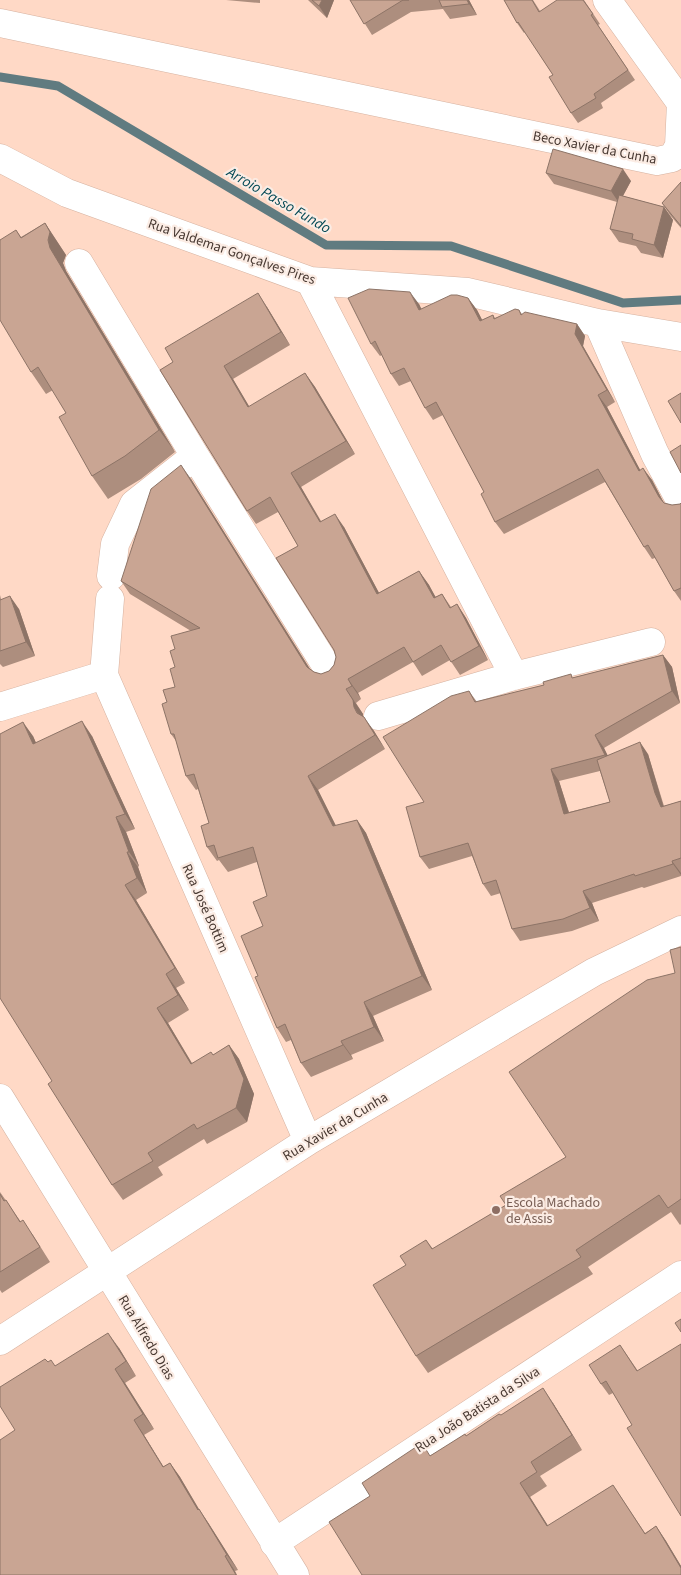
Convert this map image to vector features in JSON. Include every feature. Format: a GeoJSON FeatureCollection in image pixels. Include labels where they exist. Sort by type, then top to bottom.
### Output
{"type":"FeatureCollection","features":[{"type":"Feature","properties":{"kind":"street","name":"Beco Xavier da Cunha"},"geometry":{"type":"LineString","coordinates":[[0,23],[657,161],[672,158],[679,146],[681,103],[608,0]]}},
{"type":"Feature","properties":{"kind":"street","name":"Rua Valdemar Gonçalves Pires"},"geometry":{"type":"LineString","coordinates":[[0,158],[68,193],[310,281],[468,292],[598,323],[681,337]]}},
{"type":"Feature","properties":{"kind":"street"},"geometry":{"type":"LineString","coordinates":[[79,263],[195,456],[330,672]]}},
{"type":"Feature","properties":{"kind":"street"},"geometry":{"type":"LineString","coordinates":[[310,281],[514,676]]}},
{"type":"Feature","properties":{"kind":"street"},"geometry":{"type":"LineString","coordinates":[[598,323],[655,454],[681,502]]}},
{"type":"Feature","properties":{"kind":"street"},"geometry":{"type":"LineString","coordinates":[[0,707],[104,676],[115,544],[134,504],[195,456]]}},
{"type":"Feature","properties":{"kind":"street"},"geometry":{"type":"LineString","coordinates":[[378,716],[514,676],[650,642]]}},
{"type":"Feature","properties":{"kind":"street","name":"Rua José Bottim"},"geometry":{"type":"LineString","coordinates":[[104,676],[308,1141]]}},
{"type":"Feature","properties":{"kind":"street","name":"Rua Xavier da Cunha"},"geometry":{"type":"LineString","coordinates":[[0,1341],[308,1141],[594,972],[681,930]]}},
{"type":"Feature","properties":{"kind":"street","name":"Rua Alfredo Dias"},"geometry":{"type":"LineString","coordinates":[[0,1098],[295,1575]]}},
{"type":"Feature","properties":{"kind":"street","name":"Rua João Batista da Silva"},"geometry":{"type":"LineString","coordinates":[[274,1543],[681,1275]]}},
{"type":"Feature","properties":{"kind":"building"},"geometry":{"type":"Polygon","coordinates":[[[312,0],[322,0],[319,6],[312,0]]]}},
{"type":"Feature","properties":{"kind":"building"},"geometry":{"type":"Polygon","coordinates":[[[350,0],[403,0],[364,24],[350,0]]]}},
{"type":"Feature","properties":{"kind":"building"},"geometry":{"type":"Polygon","coordinates":[[[439,0],[467,0],[469,4],[442,7],[439,0]]]}},
{"type":"Feature","properties":{"kind":"building"},"geometry":{"type":"Polygon","coordinates":[[[504,0],[532,0],[539,12],[557,0],[583,0],[628,70],[594,94],[596,98],[571,113],[549,77],[553,75],[517,23],[504,0]]]}},
{"type":"Feature","properties":{"kind":"building"},"geometry":{"type":"Polygon","coordinates":[[[553,149],[623,169],[611,191],[546,173],[553,149]]]}},
{"type":"Feature","properties":{"kind":"building"},"geometry":{"type":"Polygon","coordinates":[[[681,182],[681,226],[662,203],[681,182]]]}},
{"type":"Feature","properties":{"kind":"building"},"geometry":{"type":"Polygon","coordinates":[[[619,195],[664,207],[654,245],[632,239],[633,234],[610,229],[619,195]]]}},
{"type":"Feature","properties":{"kind":"building"},"geometry":{"type":"Polygon","coordinates":[[[45,223],[50,232],[48,240],[50,248],[159,430],[125,456],[92,476],[59,417],[66,413],[38,367],[31,372],[0,320],[0,240],[16,230],[21,238],[45,223]]]}},
{"type":"Feature","properties":{"kind":"building"},"geometry":{"type":"Polygon","coordinates":[[[369,289],[410,292],[419,310],[451,295],[468,298],[480,321],[493,315],[494,319],[515,309],[519,310],[521,315],[525,312],[577,324],[575,334],[607,390],[598,395],[639,471],[643,468],[664,503],[672,505],[681,503],[681,588],[674,591],[648,545],[644,547],[598,469],[495,522],[481,494],[484,492],[436,402],[425,408],[404,368],[391,374],[375,341],[371,344],[348,298],[369,289]]]}},
{"type":"Feature","properties":{"kind":"building"},"geometry":{"type":"Polygon","coordinates":[[[258,293],[281,332],[224,366],[248,407],[305,373],[346,441],[291,473],[320,522],[335,514],[377,594],[419,571],[434,598],[442,594],[450,608],[457,604],[479,646],[451,662],[441,645],[413,662],[404,647],[348,679],[352,686],[346,689],[353,700],[354,707],[357,713],[364,717],[375,735],[308,776],[333,826],[357,820],[422,976],[364,1002],[374,1027],[341,1041],[343,1045],[301,1063],[285,1024],[277,1028],[255,977],[258,976],[241,936],[263,926],[253,902],[267,896],[253,847],[218,858],[214,845],[207,847],[201,826],[209,823],[194,774],[186,776],[174,734],[171,734],[162,704],[167,702],[163,690],[175,687],[170,669],[175,667],[170,651],[175,649],[171,636],[200,628],[121,581],[151,489],[181,465],[307,667],[321,674],[329,671],[334,665],[336,657],[334,650],[276,558],[298,546],[270,497],[247,511],[160,370],[173,362],[165,348],[258,293]]]}},
{"type":"Feature","properties":{"kind":"building"},"geometry":{"type":"Polygon","coordinates":[[[681,393],[681,423],[668,401],[681,393]]]}},
{"type":"Feature","properties":{"kind":"building"},"geometry":{"type":"Polygon","coordinates":[[[681,445],[681,473],[670,452],[681,445]]]}},
{"type":"Feature","properties":{"kind":"building"},"geometry":{"type":"Polygon","coordinates":[[[10,596],[26,642],[0,651],[0,600],[10,596]]]}},
{"type":"Feature","properties":{"kind":"building"},"geometry":{"type":"Polygon","coordinates":[[[663,655],[672,691],[595,735],[605,755],[551,769],[564,814],[610,802],[597,760],[640,742],[661,807],[681,801],[681,858],[672,861],[673,864],[635,876],[634,874],[583,891],[590,908],[563,919],[512,929],[496,880],[483,884],[468,843],[420,857],[406,807],[424,802],[383,737],[451,696],[469,691],[475,702],[544,685],[543,682],[571,674],[572,678],[663,655]]]}},
{"type":"Feature","properties":{"kind":"building"},"geometry":{"type":"Polygon","coordinates":[[[82,721],[125,814],[116,817],[137,878],[125,885],[175,968],[166,974],[178,995],[157,1008],[191,1064],[211,1052],[213,1055],[229,1045],[244,1079],[236,1108],[197,1129],[194,1124],[148,1153],[153,1161],[112,1185],[48,1084],[52,1081],[0,998],[0,734],[23,722],[33,744],[82,721]]]}},
{"type":"Feature","properties":{"kind":"building"},"geometry":{"type":"Polygon","coordinates":[[[681,947],[681,1199],[668,1208],[659,1195],[576,1250],[581,1257],[416,1356],[373,1285],[406,1265],[400,1256],[426,1240],[432,1249],[506,1205],[500,1196],[566,1157],[509,1072],[647,980],[675,973],[670,950],[681,947]]]}},
{"type":"Feature","properties":{"kind":"building"},"geometry":{"type":"Polygon","coordinates":[[[0,1194],[20,1222],[23,1220],[40,1247],[0,1272],[0,1194]]]}},
{"type":"Feature","properties":{"kind":"building"},"geometry":{"type":"Polygon","coordinates":[[[681,1319],[681,1332],[675,1323],[681,1319]]]}},
{"type":"Feature","properties":{"kind":"building"},"geometry":{"type":"Polygon","coordinates":[[[108,1333],[126,1361],[115,1369],[143,1414],[134,1420],[163,1467],[170,1463],[227,1555],[225,1556],[236,1575],[0,1575],[0,1440],[15,1430],[0,1406],[0,1387],[45,1359],[48,1362],[51,1360],[55,1366],[108,1333]]]}},
{"type":"Feature","properties":{"kind":"building"},"geometry":{"type":"Polygon","coordinates":[[[681,1344],[681,1516],[627,1428],[632,1425],[606,1381],[601,1384],[589,1365],[620,1345],[637,1371],[681,1344]]]}},
{"type":"Feature","properties":{"kind":"building"},"geometry":{"type":"Polygon","coordinates":[[[543,1388],[572,1435],[531,1462],[537,1472],[520,1483],[547,1526],[613,1485],[645,1534],[656,1526],[681,1568],[681,1575],[362,1575],[329,1522],[370,1496],[362,1483],[422,1443],[430,1456],[543,1388]]]}},
{"type":"Feature","properties":{"kind":"waterway","name":"Arroio Passo Fundo"},"geometry":{"type":"LineString","coordinates":[[0,77],[58,86],[326,245],[451,246],[623,303],[681,300]]}},
{"type":"Feature","properties":{"kind":"place","name":"Escola Machado de Assis"},"geometry":{"type":"Point","coordinates":[496,1210]}}]}
